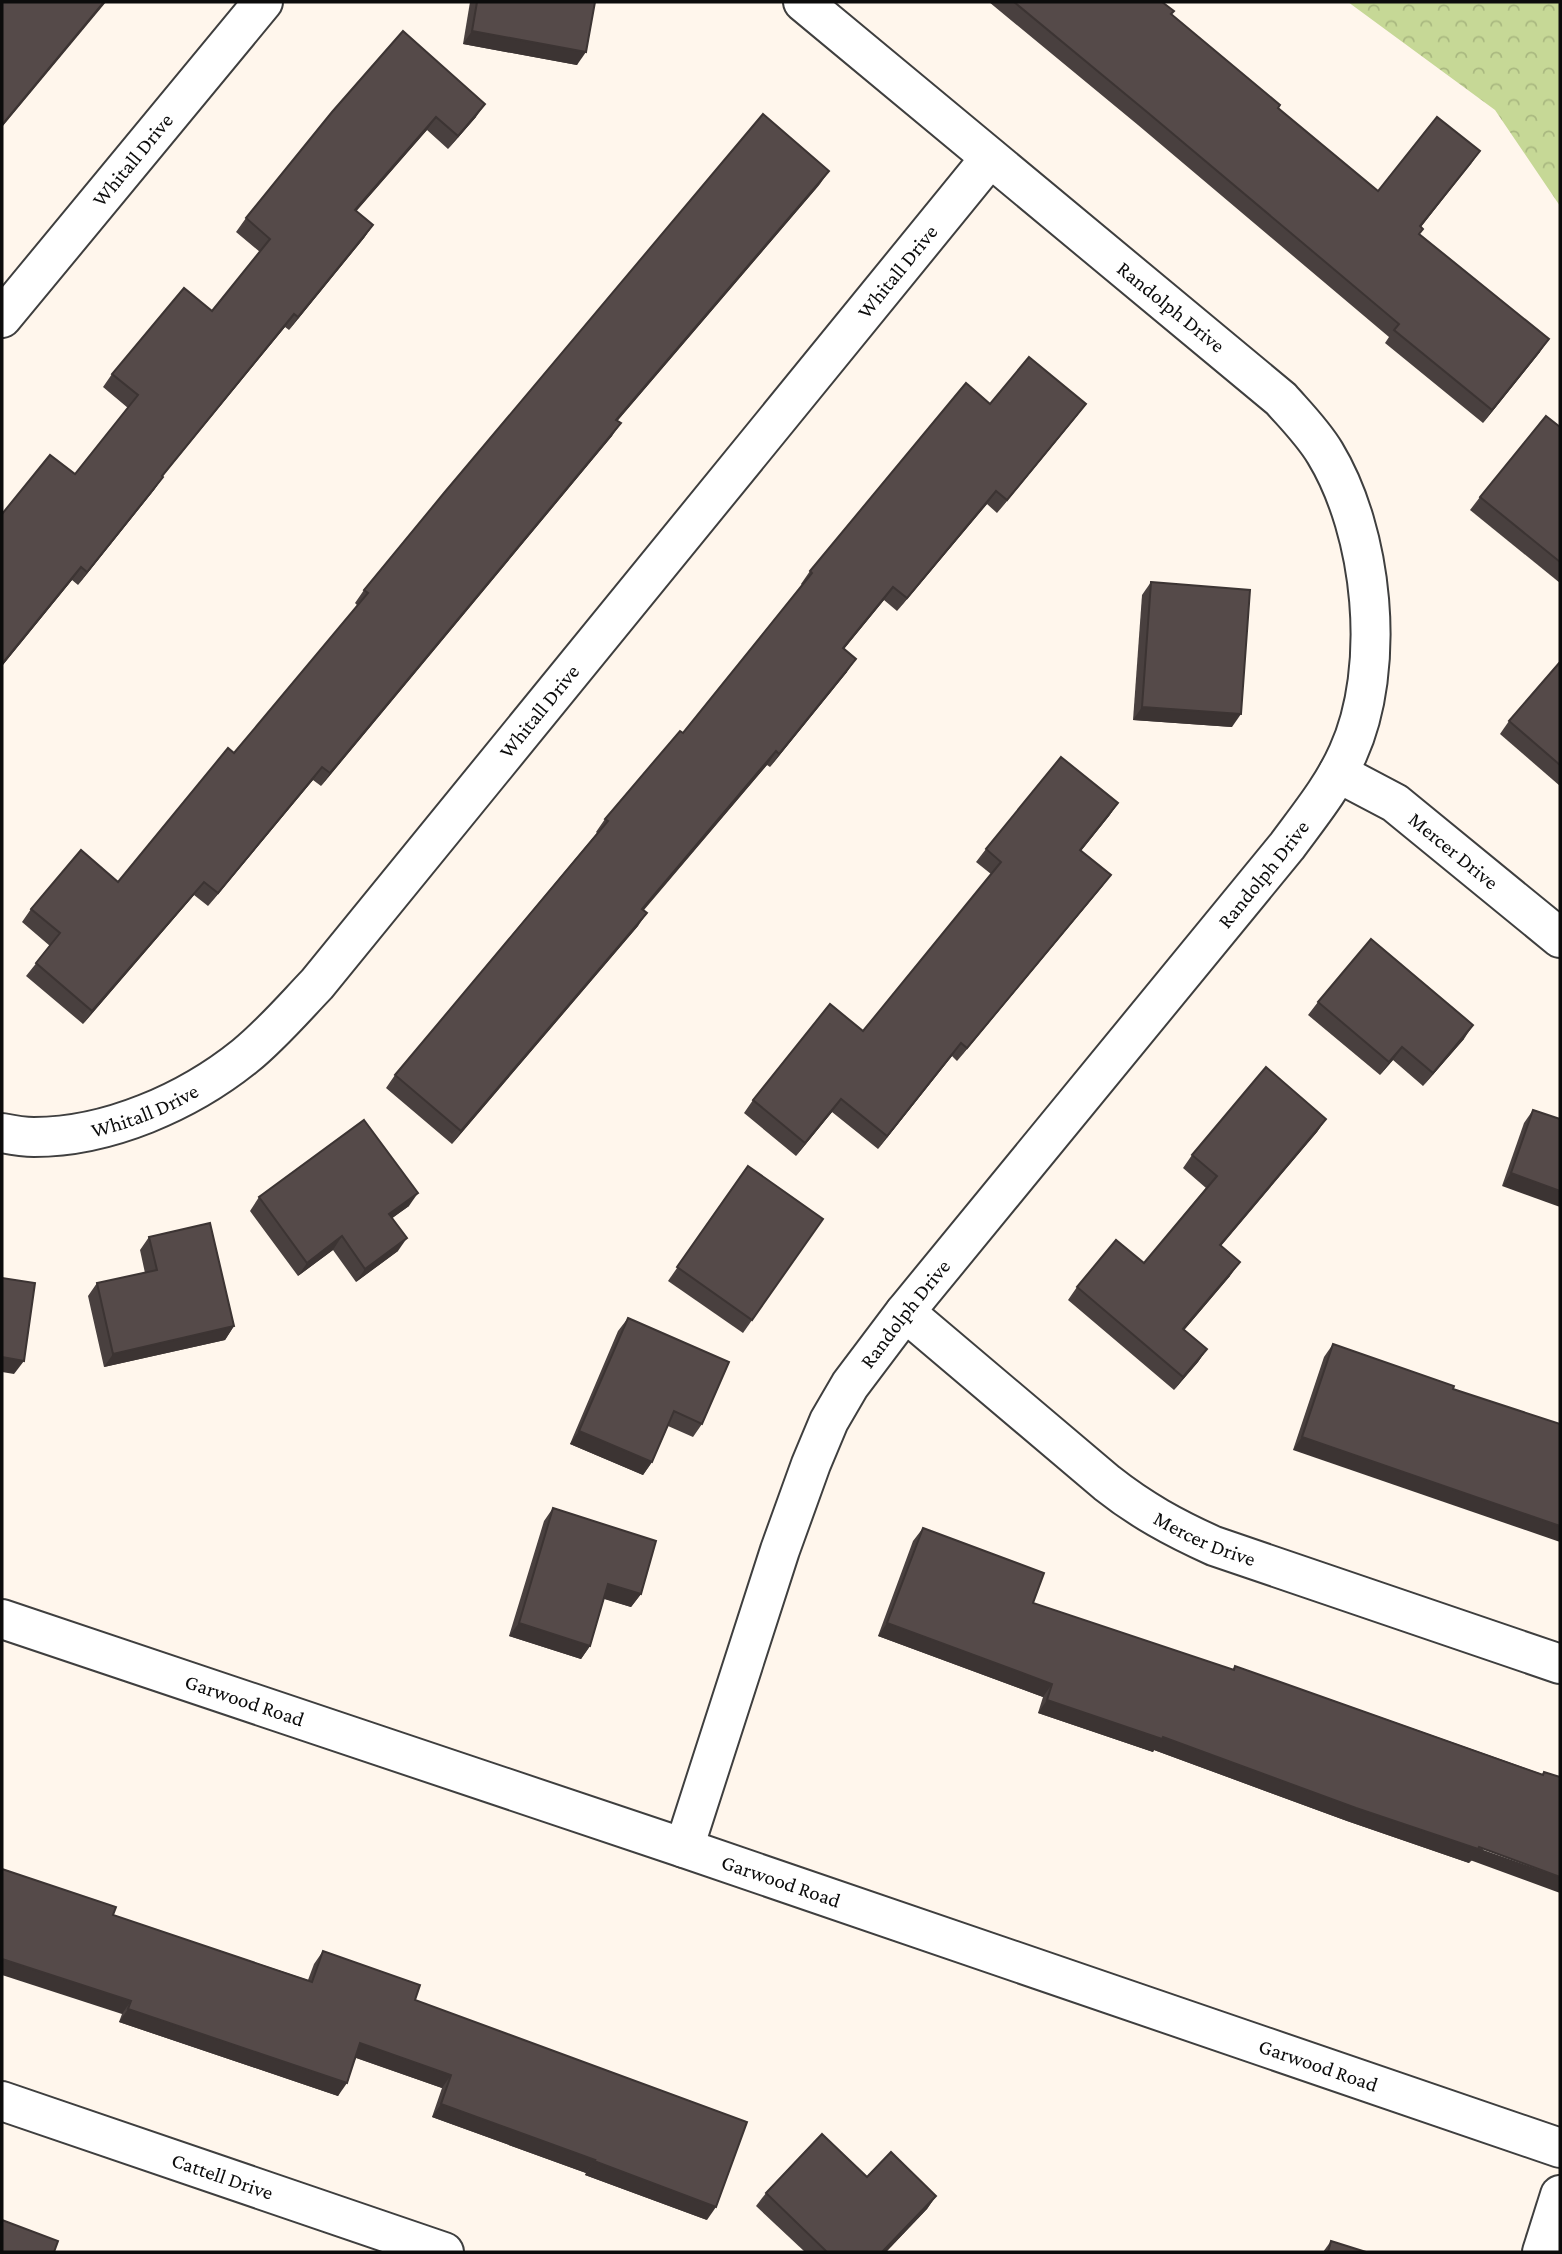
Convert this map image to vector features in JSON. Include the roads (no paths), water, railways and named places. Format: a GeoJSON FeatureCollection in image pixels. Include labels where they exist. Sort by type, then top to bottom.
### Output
{"type":"FeatureCollection","features":[{"type":"Feature","properties":{"kind":"street","name":"Whitall Drive"},"geometry":{"type":"LineString","coordinates":[[2,318],[263,2]]}},
{"type":"Feature","properties":{"kind":"street","name":"Randolph Drive"},"geometry":{"type":"LineString","coordinates":[[684,1848],[780,1550],[829,1421],[850,1385],[905,1312],[1315,809],[1338,773],[1358,729],[1372,635],[1371,605],[1360,543],[1340,481],[1325,452],[1281,399],[803,2]]}},
{"type":"Feature","properties":{"kind":"street","name":"Whitall Drive"},"geometry":{"type":"LineString","coordinates":[[2,1133],[33,1138],[79,1133],[162,1106],[204,1084],[235,1063],[281,1021],[317,984],[990,158]]}},
{"type":"Feature","properties":{"kind":"street","name":"Mercer Drive"},"geometry":{"type":"LineString","coordinates":[[1338,773],[1395,803],[1560,938]]}},
{"type":"Feature","properties":{"kind":"street","name":"Mercer Drive"},"geometry":{"type":"LineString","coordinates":[[905,1312],[1117,1491],[1139,1508],[1176,1529],[1214,1546],[1560,1664]]}},
{"type":"Feature","properties":{"kind":"street","name":"Garwood Road"},"geometry":{"type":"LineString","coordinates":[[2,1619],[684,1848],[1560,2148]]}},
{"type":"Feature","properties":{"kind":"street","name":"Cattell Drive"},"geometry":{"type":"LineString","coordinates":[[2,2101],[444,2252]]}},
{"type":"Feature","properties":{"kind":"street"},"geometry":{"type":"LineString","coordinates":[[1542,2252],[1560,2195]]}}]}
